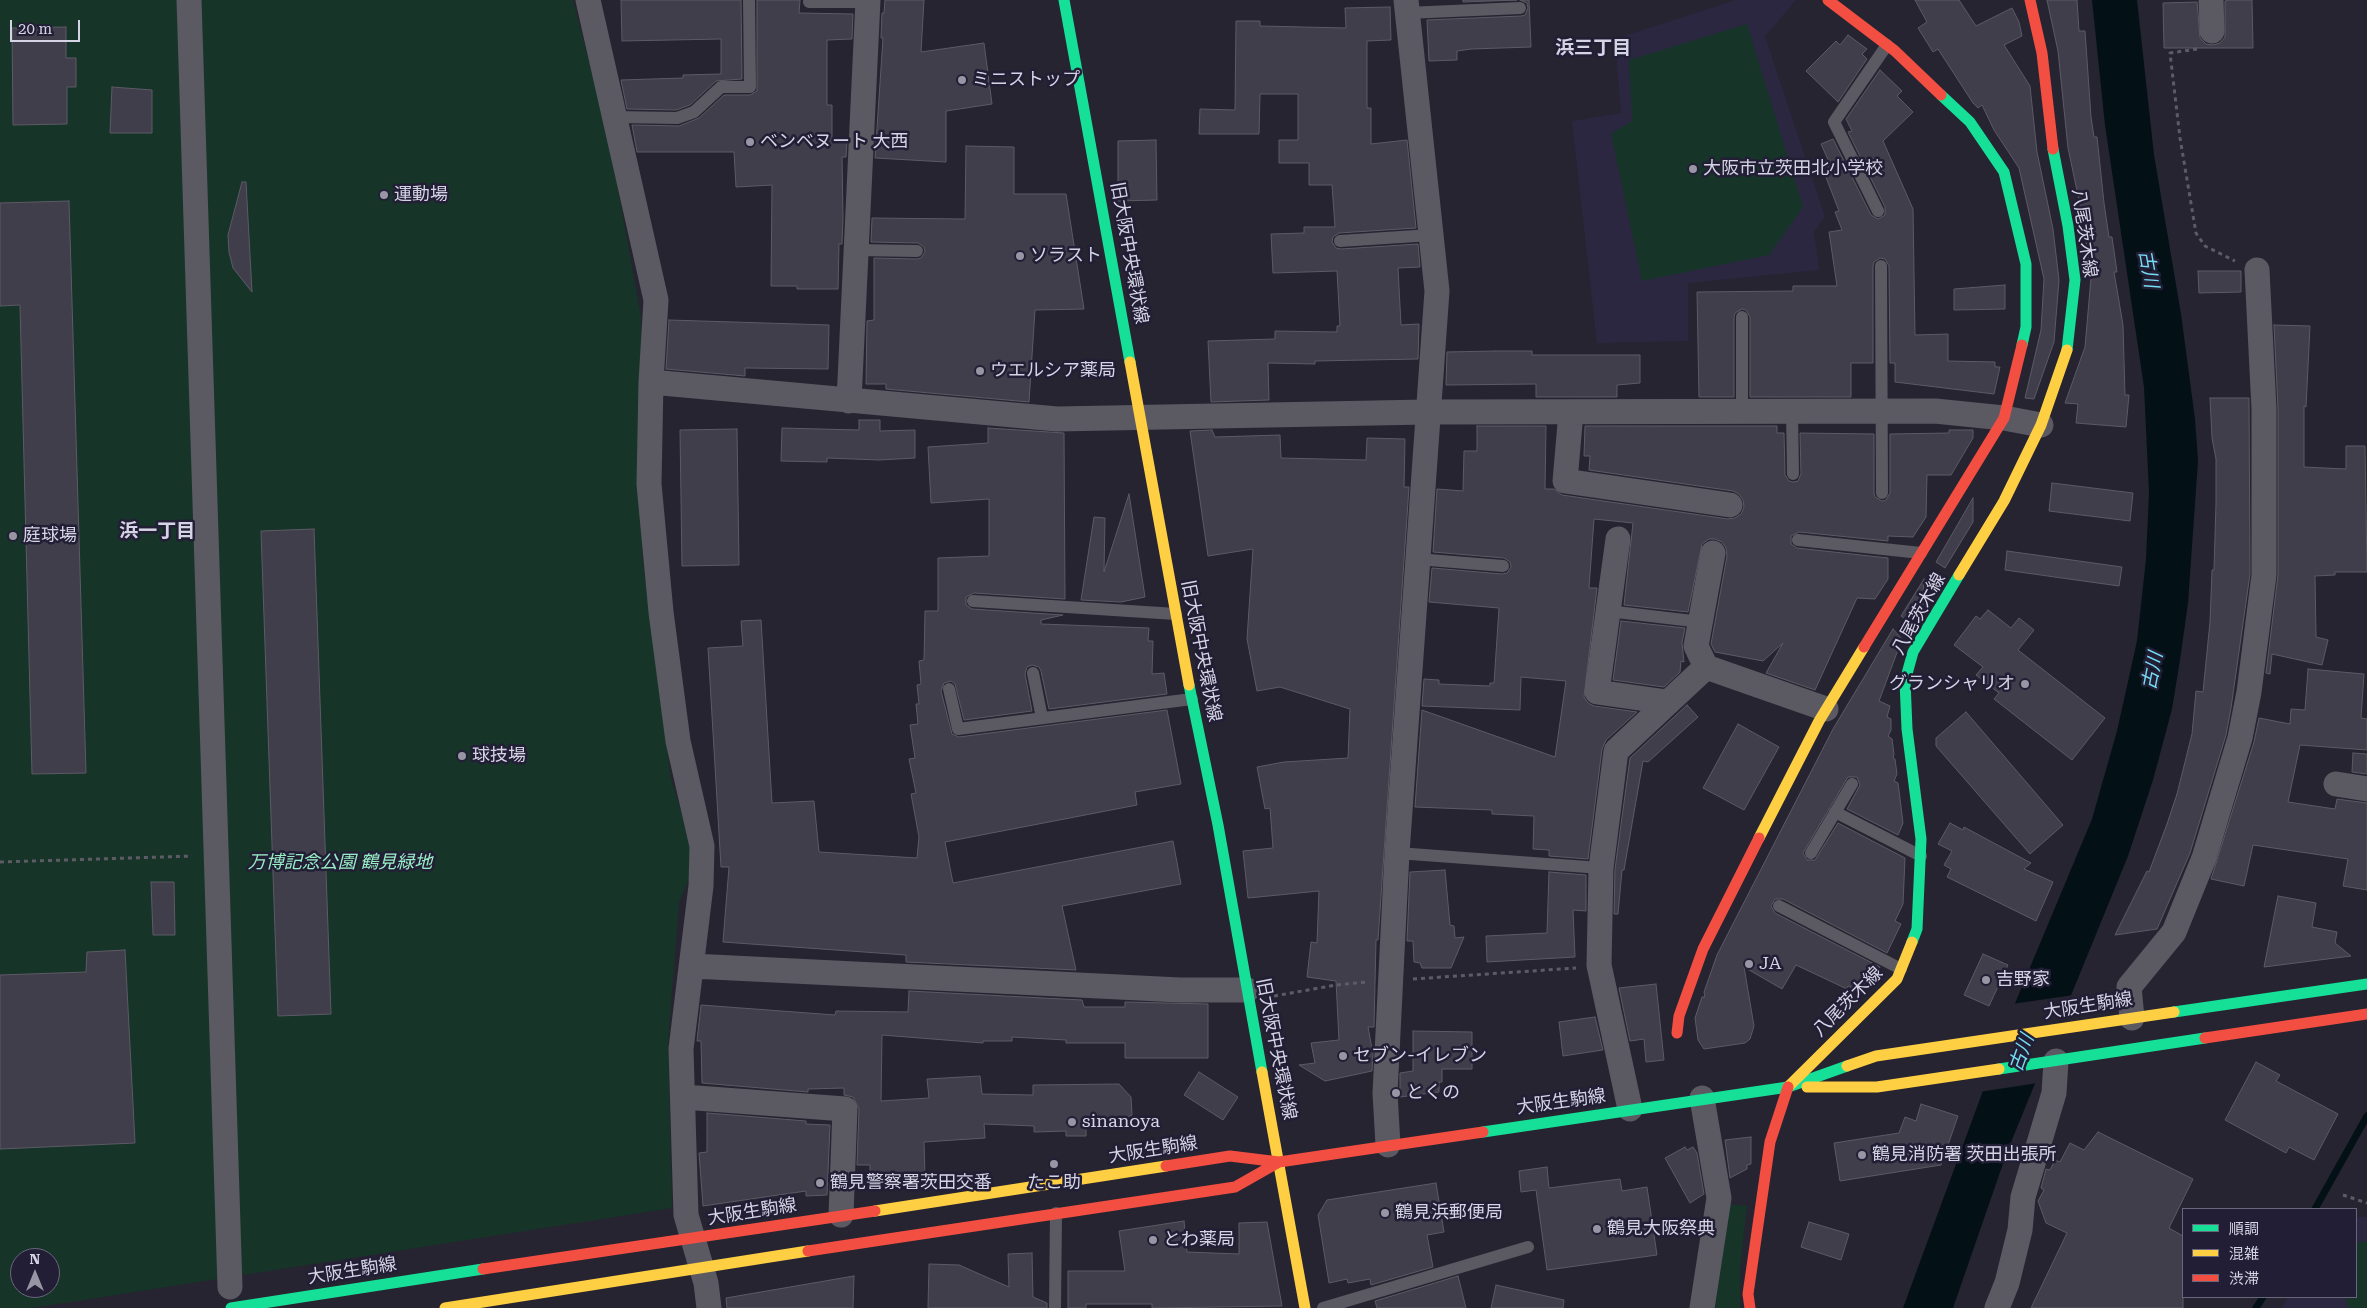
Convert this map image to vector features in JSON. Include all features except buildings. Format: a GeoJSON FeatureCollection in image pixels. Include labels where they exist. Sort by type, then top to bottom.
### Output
{"type":"FeatureCollection","features":[{"type":"Feature","properties":{"kind":"main road","name":"旧大阪中央環状線"},"geometry":{"type":"LineString","coordinates":[[1064,0],[1092,145],[1139,416],[1192,699],[1218,825],[1305,1308]]}},
{"type":"Feature","properties":{"kind":"main road"},"geometry":{"type":"LineString","coordinates":[[1676,1033],[1679,1016],[1703,949],[1826,709],[2004,418],[2026,327],[2026,264],[2004,172],[1970,122],[1887,45],[1828,0]]}},
{"type":"Feature","properties":{"kind":"main road","name":"八尾茨木線"},"geometry":{"type":"LineString","coordinates":[[1750,1308],[1748,1294],[1770,1142],[1788,1087],[1898,979],[1917,929],[1921,839],[1907,730],[1905,681],[1914,652],[2004,501],[2041,425],[2068,345],[2075,280],[2068,226],[2053,150],[2042,53],[2030,0]]}},
{"type":"Feature","properties":{"kind":"main road","name":"大阪生駒線"},"geometry":{"type":"LineString","coordinates":[[1788,1087],[1876,1056],[2367,984]]}},
{"type":"Feature","properties":{"kind":"main road","name":"大阪生駒線"},"geometry":{"type":"LineString","coordinates":[[231,1297],[292,1303],[582,1253],[693,1239],[1230,1156],[1279,1162],[1702,1098],[1788,1087],[1877,1087],[2367,1014]]}},
{"type":"Feature","properties":{"kind":"main road","name":"大阪生駒線"},"geometry":{"type":"LineString","coordinates":[[445,1308],[536,1301],[701,1266],[1235,1187],[1279,1162]]}},
{"type":"Feature","properties":{"kind":"street"},"geometry":{"type":"LineString","coordinates":[[189,0],[231,1297]]}},
{"type":"Feature","properties":{"kind":"street"},"geometry":{"type":"LineString","coordinates":[[588,0],[656,300],[651,382],[650,484],[661,612],[678,741],[702,846],[701,886],[681,1049],[686,1215],[706,1283],[709,1308]]}},
{"type":"Feature","properties":{"kind":"street"},"geometry":{"type":"LineString","coordinates":[[2211,0],[2212,31]]}},
{"type":"Feature","properties":{"kind":"street"},"geometry":{"type":"LineString","coordinates":[[849,402],[868,1]]}},
{"type":"Feature","properties":{"kind":"street"},"geometry":{"type":"LineString","coordinates":[[1388,1145],[1385,1093],[1397,853],[1437,291],[1407,6]]}},
{"type":"Feature","properties":{"kind":"street"},"geometry":{"type":"LineString","coordinates":[[2132,1018],[2129,987],[2174,932],[2204,858],[2240,738],[2249,692],[2264,575],[2264,409],[2257,270]]}},
{"type":"Feature","properties":{"kind":"street"},"geometry":{"type":"LineString","coordinates":[[651,382],[849,402],[1058,418],[1427,412],[1935,411],[2004,418],[2041,425]]}},
{"type":"Feature","properties":{"kind":"street"},"geometry":{"type":"LineString","coordinates":[[1571,412],[1565,481],[1730,505]]}},
{"type":"Feature","properties":{"kind":"street"},"geometry":{"type":"LineString","coordinates":[[1618,539],[1597,692],[1667,702]]}},
{"type":"Feature","properties":{"kind":"street"},"geometry":{"type":"LineString","coordinates":[[1713,552],[1696,646],[1706,667],[1826,709]]}},
{"type":"Feature","properties":{"kind":"street"},"geometry":{"type":"LineString","coordinates":[[1630,1109],[1599,965],[1601,868],[1616,751],[1706,667]]}},
{"type":"Feature","properties":{"kind":"street"},"geometry":{"type":"LineString","coordinates":[[2336,784],[2367,790]]}},
{"type":"Feature","properties":{"kind":"street"},"geometry":{"type":"LineString","coordinates":[[692,966],[1170,990],[1248,996]]}},
{"type":"Feature","properties":{"kind":"street"},"geometry":{"type":"LineString","coordinates":[[1997,1308],[2008,1283],[2020,1230],[2022,1197],[2054,1093],[2056,1060]]}},
{"type":"Feature","properties":{"kind":"street"},"geometry":{"type":"LineString","coordinates":[[683,1097],[845,1109],[841,1215]]}},
{"type":"Feature","properties":{"kind":"street"},"geometry":{"type":"LineString","coordinates":[[1702,1098],[1719,1198],[1702,1308]]}},
{"type":"Feature","properties":{"kind":"lane"},"geometry":{"type":"LineString","coordinates":[[615,117],[677,118],[694,112],[721,88],[750,87],[749,0]]}},
{"type":"Feature","properties":{"kind":"lane"},"geometry":{"type":"LineString","coordinates":[[809,2],[868,1]]}},
{"type":"Feature","properties":{"kind":"lane"},"geometry":{"type":"LineString","coordinates":[[1407,6],[1520,8]]}},
{"type":"Feature","properties":{"kind":"lane"},"geometry":{"type":"LineString","coordinates":[[1878,211],[1834,122],[1887,45]]}},
{"type":"Feature","properties":{"kind":"lane"},"geometry":{"type":"LineString","coordinates":[[1340,241],[1431,235]]}},
{"type":"Feature","properties":{"kind":"lane"},"geometry":{"type":"LineString","coordinates":[[856,250],[917,251]]}},
{"type":"Feature","properties":{"kind":"lane"},"geometry":{"type":"LineString","coordinates":[[1881,266],[1882,493]]}},
{"type":"Feature","properties":{"kind":"lane"},"geometry":{"type":"LineString","coordinates":[[1742,317],[1742,412]]}},
{"type":"Feature","properties":{"kind":"lane"},"geometry":{"type":"LineString","coordinates":[[1792,412],[1793,474]]}},
{"type":"Feature","properties":{"kind":"lane"},"geometry":{"type":"LineString","coordinates":[[1798,540],[1921,552]]}},
{"type":"Feature","properties":{"kind":"lane"},"geometry":{"type":"LineString","coordinates":[[1417,559],[1503,566]]}},
{"type":"Feature","properties":{"kind":"lane"},"geometry":{"type":"LineString","coordinates":[[973,601],[1176,614]]}},
{"type":"Feature","properties":{"kind":"lane"},"geometry":{"type":"LineString","coordinates":[[1608,611],[1700,622]]}},
{"type":"Feature","properties":{"kind":"lane"},"geometry":{"type":"LineString","coordinates":[[1033,672],[1042,718]]}},
{"type":"Feature","properties":{"kind":"lane"},"geometry":{"type":"LineString","coordinates":[[949,689],[958,729],[1192,699]]}},
{"type":"Feature","properties":{"kind":"lane"},"geometry":{"type":"LineString","coordinates":[[1811,853],[1852,784]]}},
{"type":"Feature","properties":{"kind":"lane"},"geometry":{"type":"LineString","coordinates":[[1835,812],[1920,856]]}},
{"type":"Feature","properties":{"kind":"lane"},"geometry":{"type":"LineString","coordinates":[[1397,853],[1601,868]]}},
{"type":"Feature","properties":{"kind":"lane"},"geometry":{"type":"LineString","coordinates":[[1778,906],[1901,969]]}},
{"type":"Feature","properties":{"kind":"lane"},"geometry":{"type":"LineString","coordinates":[[1055,1308],[1056,1214]]}},
{"type":"Feature","properties":{"kind":"lane"},"geometry":{"type":"LineString","coordinates":[[1322,1308],[1528,1247]]}},
{"type":"Feature","properties":{"kind":"path"},"geometry":{"type":"LineString","coordinates":[[2212,31],[2213,44],[2170,53],[2180,138],[2196,233],[2205,246],[2257,270]]}},
{"type":"Feature","properties":{"kind":"path"},"geometry":{"type":"LineString","coordinates":[[0,862],[216,855]]}},
{"type":"Feature","properties":{"kind":"path"},"geometry":{"type":"LineString","coordinates":[[1248,996],[1390,980],[1548,971],[1599,965]]}},
{"type":"Feature","properties":{"kind":"path"},"geometry":{"type":"LineString","coordinates":[[2343,1195],[2367,1204]]}},
{"type":"Feature","properties":{"kind":"shaded area","name":"大阪市立茨田北小学校"},"geometry":{"type":"Polygon","coordinates":[[[1736,0],[1796,0],[1765,36],[1825,217],[1814,232],[1819,270],[1688,283],[1688,341],[1597,343],[1572,121],[1621,113],[1615,39],[1736,0]]]}},
{"type":"Feature","properties":{"kind":"shaded area"},"geometry":{"type":"Polygon","coordinates":[[[2357,1217],[2367,1217],[2367,1308],[2282,1308],[2287,1298],[2357,1298],[2357,1217]]]}},
{"type":"Feature","properties":{"kind":"green space","name":"万博記念公園 鶴見緑地"},"geometry":{"type":"Polygon","coordinates":[[[0,0],[573,0],[609,139],[641,317],[642,555],[671,779],[690,840],[691,875],[679,902],[668,1042],[672,1208],[32,1308],[0,1308],[0,0]]]}},
{"type":"Feature","properties":{"kind":"green space"},"geometry":{"type":"Polygon","coordinates":[[[1747,24],[1803,207],[1769,255],[1642,281],[1611,134],[1632,121],[1629,60],[1747,24]]]}},
{"type":"Feature","properties":{"kind":"green space"},"geometry":{"type":"Polygon","coordinates":[[[1729,1204],[1747,1206],[1740,1268],[1740,1308],[1708,1308],[1729,1204]]]}},
{"type":"Feature","properties":{"kind":"green space"},"geometry":{"type":"Polygon","coordinates":[[[2367,1241],[2367,1308],[2348,1308],[2346,1298],[2357,1298],[2357,1243],[2367,1241]]]}},
{"type":"Feature","properties":{"kind":"water","name":"古川"},"geometry":{"type":"Polygon","coordinates":[[[2092,0],[2137,0],[2154,155],[2181,314],[2195,419],[2198,461],[2188,603],[2180,660],[2172,709],[2153,780],[2128,856],[2007,1152],[1953,1308],[1903,1308],[2016,1001],[2092,819],[2117,731],[2137,641],[2146,559],[2149,492],[2144,387],[2105,125],[2092,0]]]}},
{"type":"Feature","properties":{"kind":"pier"},"geometry":{"type":"Polygon","coordinates":[[[2074,995],[2038,1083],[1979,1092],[2012,1004],[2074,995]]]}},
{"type":"Feature","properties":{"kind":"waterway"},"geometry":{"type":"LineString","coordinates":[[2316,1208],[2367,1116]]}},
{"type":"Feature","properties":{"kind":"waterway"},"geometry":{"type":"LineString","coordinates":[[2256,1308],[2262,1298]]}},
{"type":"Feature","properties":{"kind":"traffic: fast"},"geometry":{"type":"LineString","coordinates":[[1064,0],[1130,362]]}},
{"type":"Feature","properties":{"kind":"traffic: fast"},"geometry":{"type":"LineString","coordinates":[[1941,95],[1970,122],[2004,172],[2026,264],[2026,327],[2022,345]]}},
{"type":"Feature","properties":{"kind":"traffic: fast"},"geometry":{"type":"LineString","coordinates":[[2053,149],[2068,226],[2075,280],[2067,350]]}},
{"type":"Feature","properties":{"kind":"traffic: fast"},"geometry":{"type":"LineString","coordinates":[[1912,942],[1917,929],[1921,839],[1907,729],[1905,681],[1913,652],[1959,575]]}},
{"type":"Feature","properties":{"kind":"traffic: fast"},"geometry":{"type":"LineString","coordinates":[[1189,685],[1218,825],[1262,1072]]}},
{"type":"Feature","properties":{"kind":"traffic: fast"},"geometry":{"type":"LineString","coordinates":[[2174,1012],[2367,984]]}},
{"type":"Feature","properties":{"kind":"traffic: fast"},"geometry":{"type":"LineString","coordinates":[[1999,1069],[2205,1038]]}},
{"type":"Feature","properties":{"kind":"traffic: fast"},"geometry":{"type":"LineString","coordinates":[[1483,1132],[1788,1087],[1847,1066]]}},
{"type":"Feature","properties":{"kind":"traffic: fast"},"geometry":{"type":"LineString","coordinates":[[231,1308],[483,1269]]}},
{"type":"Feature","properties":{"kind":"traffic: slow"},"geometry":{"type":"LineString","coordinates":[[1959,575],[2004,501],[2041,425],[2067,350]]}},
{"type":"Feature","properties":{"kind":"traffic: slow"},"geometry":{"type":"LineString","coordinates":[[1130,362],[1189,685]]}},
{"type":"Feature","properties":{"kind":"traffic: slow"},"geometry":{"type":"LineString","coordinates":[[1759,838],[1819,721],[1864,647]]}},
{"type":"Feature","properties":{"kind":"traffic: slow"},"geometry":{"type":"LineString","coordinates":[[1788,1087],[1897,979],[1912,942]]}},
{"type":"Feature","properties":{"kind":"traffic: slow"},"geometry":{"type":"LineString","coordinates":[[1847,1066],[1876,1056],[2174,1012]]}},
{"type":"Feature","properties":{"kind":"traffic: slow"},"geometry":{"type":"LineString","coordinates":[[1807,1087],[1877,1087],[1999,1069]]}},
{"type":"Feature","properties":{"kind":"traffic: slow"},"geometry":{"type":"LineString","coordinates":[[1262,1072],[1305,1308]]}},
{"type":"Feature","properties":{"kind":"traffic: slow"},"geometry":{"type":"LineString","coordinates":[[875,1211],[1166,1166]]}},
{"type":"Feature","properties":{"kind":"traffic: slow"},"geometry":{"type":"LineString","coordinates":[[445,1308],[808,1251]]}},
{"type":"Feature","properties":{"kind":"traffic: jam"},"geometry":{"type":"LineString","coordinates":[[1828,0],[1895,51],[1941,95]]}},
{"type":"Feature","properties":{"kind":"traffic: jam"},"geometry":{"type":"LineString","coordinates":[[2030,0],[2042,53],[2053,149]]}},
{"type":"Feature","properties":{"kind":"traffic: jam"},"geometry":{"type":"LineString","coordinates":[[1864,647],[2004,418],[2022,345]]}},
{"type":"Feature","properties":{"kind":"traffic: jam"},"geometry":{"type":"LineString","coordinates":[[1677,1033],[1679,1016],[1703,949],[1759,838]]}},
{"type":"Feature","properties":{"kind":"traffic: jam"},"geometry":{"type":"LineString","coordinates":[[2205,1038],[2367,1014]]}},
{"type":"Feature","properties":{"kind":"traffic: jam"},"geometry":{"type":"LineString","coordinates":[[1750,1308],[1748,1294],[1770,1142],[1788,1087]]}},
{"type":"Feature","properties":{"kind":"traffic: jam"},"geometry":{"type":"LineString","coordinates":[[1166,1166],[1230,1156],[1279,1162],[1483,1132]]}},
{"type":"Feature","properties":{"kind":"traffic: jam"},"geometry":{"type":"LineString","coordinates":[[808,1251],[1235,1187],[1279,1162]]}},
{"type":"Feature","properties":{"kind":"traffic: jam"},"geometry":{"type":"LineString","coordinates":[[483,1269],[875,1211]]}},
{"type":"Feature","properties":{"kind":"place","name":"ミニストップ"},"geometry":{"type":"Point","coordinates":[962,80]}},
{"type":"Feature","properties":{"kind":"place","name":"ベンベヌート 大西"},"geometry":{"type":"Point","coordinates":[750,142]}},
{"type":"Feature","properties":{"kind":"place","name":"大阪市立茨田北小学校"},"geometry":{"type":"Point","coordinates":[1693,169]}},
{"type":"Feature","properties":{"kind":"place","name":"運動場"},"geometry":{"type":"Point","coordinates":[384,195]}},
{"type":"Feature","properties":{"kind":"place","name":"ソラスト"},"geometry":{"type":"Point","coordinates":[1020,256]}},
{"type":"Feature","properties":{"kind":"place","name":"ウエルシア薬局"},"geometry":{"type":"Point","coordinates":[980,371]}},
{"type":"Feature","properties":{"kind":"place","name":"庭球場"},"geometry":{"type":"Point","coordinates":[13,536]}},
{"type":"Feature","properties":{"kind":"place","name":"グランシャリオ"},"geometry":{"type":"Point","coordinates":[2025,684]}},
{"type":"Feature","properties":{"kind":"place","name":"球技場"},"geometry":{"type":"Point","coordinates":[462,756]}},
{"type":"Feature","properties":{"kind":"place","name":"JA"},"geometry":{"type":"Point","coordinates":[1749,964]}},
{"type":"Feature","properties":{"kind":"place","name":"吉野家"},"geometry":{"type":"Point","coordinates":[1986,980]}},
{"type":"Feature","properties":{"kind":"place","name":"セブン-イレブン"},"geometry":{"type":"Point","coordinates":[1343,1056]}},
{"type":"Feature","properties":{"kind":"place","name":"とくの"},"geometry":{"type":"Point","coordinates":[1396,1093]}},
{"type":"Feature","properties":{"kind":"place","name":"sinanoya"},"geometry":{"type":"Point","coordinates":[1072,1122]}},
{"type":"Feature","properties":{"kind":"place","name":"鶴見消防署 茨田出張所"},"geometry":{"type":"Point","coordinates":[1862,1155]}},
{"type":"Feature","properties":{"kind":"place","name":"たこ助"},"geometry":{"type":"Point","coordinates":[1054,1164]}},
{"type":"Feature","properties":{"kind":"place","name":"鶴見警察署茨田交番"},"geometry":{"type":"Point","coordinates":[820,1183]}},
{"type":"Feature","properties":{"kind":"place","name":"鶴見浜郵便局"},"geometry":{"type":"Point","coordinates":[1385,1213]}},
{"type":"Feature","properties":{"kind":"place","name":"鶴見大阪祭典"},"geometry":{"type":"Point","coordinates":[1597,1229]}},
{"type":"Feature","properties":{"kind":"place","name":"とわ薬局"},"geometry":{"type":"Point","coordinates":[1153,1240]}},
{"type":"Feature","properties":{"kind":"district","name":"浜三丁目"},"geometry":{"type":"Point","coordinates":[1593,48]}},
{"type":"Feature","properties":{"kind":"district","name":"浜一丁目"},"geometry":{"type":"Point","coordinates":[157,531]}}]}
